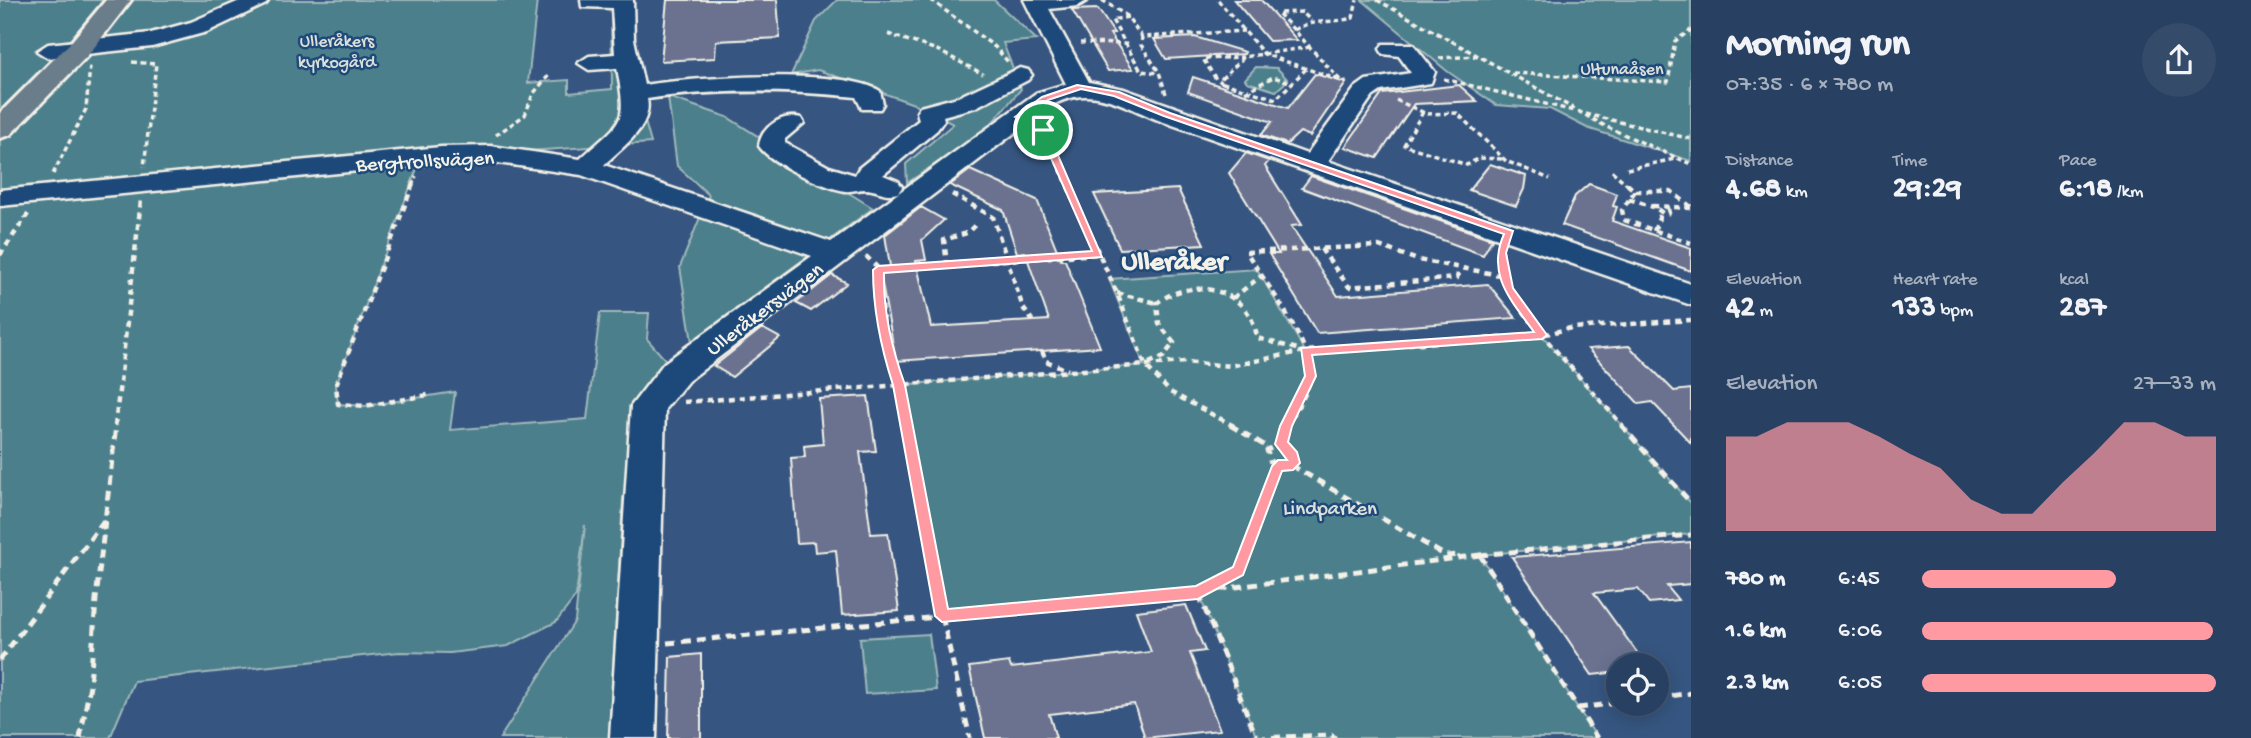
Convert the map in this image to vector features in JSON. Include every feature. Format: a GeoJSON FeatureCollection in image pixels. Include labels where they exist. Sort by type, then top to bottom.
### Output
{"type":"FeatureCollection","features":[{"type":"Feature","properties":{"kind":"main road"},"geometry":{"type":"LineString","coordinates":[[0,120],[48,51],[93,0]]}},
{"type":"Feature","properties":{"kind":"main road"},"geometry":{"type":"LineString","coordinates":[[0,129],[85,53],[119,0]]}},
{"type":"Feature","properties":{"kind":"street"},"geometry":{"type":"LineString","coordinates":[[48,51],[85,53],[160,38],[199,27],[259,0]]}},
{"type":"Feature","properties":{"kind":"street"},"geometry":{"type":"LineString","coordinates":[[586,168],[631,125],[637,108],[636,93],[626,60],[623,0],[589,3]]}},
{"type":"Feature","properties":{"kind":"street"},"geometry":{"type":"LineString","coordinates":[[1078,0],[1035,2],[1080,87],[1116,94],[1312,165],[1691,295]]}},
{"type":"Feature","properties":{"kind":"street"},"geometry":{"type":"LineString","coordinates":[[589,63],[626,60]]}},
{"type":"Feature","properties":{"kind":"street"},"geometry":{"type":"LineString","coordinates":[[1312,165],[1348,111],[1369,89],[1409,61]]}},
{"type":"Feature","properties":{"kind":"street"},"geometry":{"type":"LineString","coordinates":[[871,178],[868,174],[872,170],[889,160],[928,125],[932,120],[929,112],[967,102],[1011,80]]}},
{"type":"Feature","properties":{"kind":"street"},"geometry":{"type":"LineString","coordinates":[[636,93],[674,87],[771,85],[862,90],[872,96],[871,104]]}},
{"type":"Feature","properties":{"kind":"street","name":"Ulleråkersvägen"},"geometry":{"type":"LineString","coordinates":[[634,738],[648,407],[676,372],[778,306],[912,198],[1038,126],[1045,98],[1080,87]]}},
{"type":"Feature","properties":{"kind":"street"},"geometry":{"type":"LineString","coordinates":[[792,123],[773,136],[772,146],[782,154],[847,183],[871,178],[912,198]]}},
{"type":"Feature","properties":{"kind":"street","name":"Bergtrollsvägen"},"geometry":{"type":"LineString","coordinates":[[0,198],[441,155],[491,154],[586,168],[847,251]]}},
{"type":"Feature","properties":{"kind":"path"},"geometry":{"type":"LineString","coordinates":[[931,0],[995,47],[1011,80]]}},
{"type":"Feature","properties":{"kind":"path"},"geometry":{"type":"LineString","coordinates":[[1102,0],[1128,17],[1142,37],[1141,45],[1159,73],[1167,93],[1149,107]]}},
{"type":"Feature","properties":{"kind":"path"},"geometry":{"type":"LineString","coordinates":[[1218,0],[1267,56]]}},
{"type":"Feature","properties":{"kind":"path"},"geometry":{"type":"LineString","coordinates":[[1294,30],[1311,21],[1345,22],[1353,18],[1357,0]]}},
{"type":"Feature","properties":{"kind":"path"},"geometry":{"type":"LineString","coordinates":[[1377,0],[1581,113],[1675,159],[1691,164]]}},
{"type":"Feature","properties":{"kind":"path"},"geometry":{"type":"LineString","coordinates":[[1311,21],[1302,12],[1278,13],[1340,80]]}},
{"type":"Feature","properties":{"kind":"path"},"geometry":{"type":"LineString","coordinates":[[1128,17],[1112,20],[1141,71],[1159,73]]}},
{"type":"Feature","properties":{"kind":"path"},"geometry":{"type":"LineString","coordinates":[[1511,73],[1668,82],[1675,41],[1691,30]]}},
{"type":"Feature","properties":{"kind":"path"},"geometry":{"type":"LineString","coordinates":[[1142,37],[1244,31]]}},
{"type":"Feature","properties":{"kind":"path"},"geometry":{"type":"LineString","coordinates":[[888,34],[906,37],[1011,80]]}},
{"type":"Feature","properties":{"kind":"path"},"geometry":{"type":"LineString","coordinates":[[1073,43],[1125,44]]}},
{"type":"Feature","properties":{"kind":"path"},"geometry":{"type":"LineString","coordinates":[[1267,56],[1278,49],[1310,47]]}},
{"type":"Feature","properties":{"kind":"path"},"geometry":{"type":"LineString","coordinates":[[0,255],[42,193],[82,124],[92,82],[85,53]]}},
{"type":"Feature","properties":{"kind":"path"},"geometry":{"type":"LineString","coordinates":[[1307,69],[1276,99],[1245,92],[1223,83],[1216,79],[1203,59],[1267,56],[1369,89],[1423,112],[1457,113],[1504,159],[1550,179]]}},
{"type":"Feature","properties":{"kind":"path"},"geometry":{"type":"LineString","coordinates":[[1409,61],[1480,56]]}},
{"type":"Feature","properties":{"kind":"path"},"geometry":{"type":"LineString","coordinates":[[1223,83],[1222,78],[1244,57]]}},
{"type":"Feature","properties":{"kind":"path"},"geometry":{"type":"LineString","coordinates":[[80,738],[90,685],[156,64],[124,61]]}},
{"type":"Feature","properties":{"kind":"path"},"geometry":{"type":"LineString","coordinates":[[1409,61],[1501,91],[1691,139]]}},
{"type":"Feature","properties":{"kind":"path"},"geometry":{"type":"LineString","coordinates":[[487,139],[525,115],[531,106],[533,94],[550,75]]}},
{"type":"Feature","properties":{"kind":"path"},"geometry":{"type":"LineString","coordinates":[[1245,92],[1273,78],[1294,83]]}},
{"type":"Feature","properties":{"kind":"path"},"geometry":{"type":"LineString","coordinates":[[1423,112],[1404,145],[1467,166],[1479,158],[1504,159]]}},
{"type":"Feature","properties":{"kind":"path"},"geometry":{"type":"LineString","coordinates":[[1038,126],[1117,293],[1145,365],[1154,379],[1170,393],[1238,427],[1269,448],[1281,446],[1293,455],[1291,465]]}},
{"type":"Feature","properties":{"kind":"path"},"geometry":{"type":"LineString","coordinates":[[428,395],[365,406],[338,404],[336,385],[391,235],[419,169],[441,155]]}},
{"type":"Feature","properties":{"kind":"path"},"geometry":{"type":"LineString","coordinates":[[1627,169],[1662,164],[1675,159]]}},
{"type":"Feature","properties":{"kind":"path"},"geometry":{"type":"LineString","coordinates":[[1612,171],[1635,191],[1671,191]]}},
{"type":"Feature","properties":{"kind":"path"},"geometry":{"type":"LineString","coordinates":[[1665,186],[1691,207]]}},
{"type":"Feature","properties":{"kind":"path"},"geometry":{"type":"LineString","coordinates":[[1635,191],[1622,218],[1691,243]]}},
{"type":"Feature","properties":{"kind":"path"},"geometry":{"type":"LineString","coordinates":[[949,193],[989,212],[1004,256],[1009,260],[1023,307],[1033,321]]}},
{"type":"Feature","properties":{"kind":"path"},"geometry":{"type":"LineString","coordinates":[[1629,199],[1653,207],[1661,213],[1669,213],[1668,209]]}},
{"type":"Feature","properties":{"kind":"path"},"geometry":{"type":"LineString","coordinates":[[1653,207],[1691,207]]}},
{"type":"Feature","properties":{"kind":"path"},"geometry":{"type":"LineString","coordinates":[[1654,231],[1661,213]]}},
{"type":"Feature","properties":{"kind":"path"},"geometry":{"type":"LineString","coordinates":[[947,264],[944,240],[967,233],[975,225]]}},
{"type":"Feature","properties":{"kind":"path"},"geometry":{"type":"LineString","coordinates":[[1509,233],[1501,253],[1505,276],[1518,306],[1691,503]]}},
{"type":"Feature","properties":{"kind":"path"},"geometry":{"type":"LineString","coordinates":[[1281,446],[1286,426],[1310,376],[1305,351],[1247,254],[1379,246],[1459,269],[1505,276]]}},
{"type":"Feature","properties":{"kind":"path"},"geometry":{"type":"LineString","coordinates":[[1321,248],[1349,287],[1457,278],[1459,269]]}},
{"type":"Feature","properties":{"kind":"path"},"geometry":{"type":"LineString","coordinates":[[847,251],[878,270],[1098,254]]}},
{"type":"Feature","properties":{"kind":"path"},"geometry":{"type":"LineString","coordinates":[[878,270],[878,295],[892,372],[899,385],[942,616],[971,738]]}},
{"type":"Feature","properties":{"kind":"path"},"geometry":{"type":"LineString","coordinates":[[1233,298],[1261,276]]}},
{"type":"Feature","properties":{"kind":"path"},"geometry":{"type":"LineString","coordinates":[[1145,365],[1163,357],[1174,343],[1159,324],[1157,303],[1164,295],[1186,288],[1214,290],[1233,298],[1251,312],[1258,328],[1257,338],[1305,351]]}},
{"type":"Feature","properties":{"kind":"path"},"geometry":{"type":"LineString","coordinates":[[1117,293],[1157,303]]}},
{"type":"Feature","properties":{"kind":"path"},"geometry":{"type":"LineString","coordinates":[[679,402],[1185,362],[1230,366],[1305,351],[1542,335],[1571,328],[1691,320]]}},
{"type":"Feature","properties":{"kind":"path"},"geometry":{"type":"LineString","coordinates":[[1042,351],[1046,361],[1071,371]]}},
{"type":"Feature","properties":{"kind":"path"},"geometry":{"type":"LineString","coordinates":[[1269,448],[1267,458],[1278,466],[1291,465],[1446,556],[1480,555]]}},
{"type":"Feature","properties":{"kind":"path"},"geometry":{"type":"LineString","coordinates":[[1198,592],[1238,571],[1278,466]]}},
{"type":"Feature","properties":{"kind":"path"},"geometry":{"type":"LineString","coordinates":[[0,660],[106,518]]}},
{"type":"Feature","properties":{"kind":"path"},"geometry":{"type":"LineString","coordinates":[[661,643],[1198,592],[1480,555],[1691,535]]}},
{"type":"Feature","properties":{"kind":"path"},"geometry":{"type":"LineString","coordinates":[[1480,555],[1597,738]]}},
{"type":"Feature","properties":{"kind":"path"},"geometry":{"type":"LineString","coordinates":[[1198,592],[1254,737],[1332,735],[1335,738]]}},
{"type":"Feature","properties":{"kind":"path"},"geometry":{"type":"LineString","coordinates":[[1669,696],[1691,693]]}},
{"type":"Feature","properties":{"kind":"path"},"geometry":{"type":"LineString","coordinates":[[1578,708],[1606,704]]}},
{"type":"Feature","properties":{"kind":"green space","name":"Ulleråkers kyrkogård"},"geometry":{"type":"Polygon","coordinates":[[[0,0],[537,0],[528,83],[569,80],[569,93],[612,89],[611,0],[651,143],[421,158],[336,385],[338,404],[365,406],[455,392],[450,430],[587,419],[600,313],[649,313],[647,339],[676,372],[648,406],[645,479],[623,498],[609,738],[500,738],[575,621],[585,525],[576,596],[556,622],[508,646],[450,653],[399,652],[134,681],[110,738],[0,738],[0,0]]]}},
{"type":"Feature","properties":{"kind":"green space"},"geometry":{"type":"Polygon","coordinates":[[[837,0],[994,0],[1037,40],[1003,43],[1021,89],[986,130],[907,183],[906,164],[953,124],[914,104],[818,70],[791,75],[816,21],[837,0]]]}},
{"type":"Feature","properties":{"kind":"green space","name":"Ultunaåsen"},"geometry":{"type":"Polygon","coordinates":[[[1362,0],[1691,0],[1691,161],[1587,128],[1550,109],[1496,105],[1447,71],[1362,0]]]}},
{"type":"Feature","properties":{"kind":"green space"},"geometry":{"type":"Polygon","coordinates":[[[1256,67],[1277,68],[1288,80],[1276,91],[1247,82],[1245,79],[1256,67]]]}},
{"type":"Feature","properties":{"kind":"green space"},"geometry":{"type":"Polygon","coordinates":[[[668,97],[727,117],[873,208],[692,342],[680,267],[709,195],[677,166],[668,97]]]}},
{"type":"Feature","properties":{"kind":"green space","name":"Lindparken"},"geometry":{"type":"Polygon","coordinates":[[[1257,269],[1305,351],[1542,335],[1691,503],[1691,534],[1480,555],[1597,738],[1257,738],[1198,592],[942,616],[899,385],[1144,365],[1109,279],[1257,269]]]}},
{"type":"Feature","properties":{"kind":"green space"},"geometry":{"type":"Polygon","coordinates":[[[929,634],[936,690],[865,694],[860,638],[929,634]]]}},
{"type":"Feature","properties":{"kind":"building"},"geometry":{"type":"Polygon","coordinates":[[[667,0],[777,0],[780,38],[716,41],[715,58],[661,61],[667,0]]]}},
{"type":"Feature","properties":{"kind":"building"},"geometry":{"type":"Polygon","coordinates":[[[1234,0],[1261,0],[1297,40],[1269,41],[1234,0]]]}},
{"type":"Feature","properties":{"kind":"building"},"geometry":{"type":"Polygon","coordinates":[[[1098,9],[1114,33],[1110,34],[1133,69],[1108,71],[1072,10],[1098,9]]]}},
{"type":"Feature","properties":{"kind":"building"},"geometry":{"type":"Polygon","coordinates":[[[1195,37],[1245,52],[1166,59],[1154,39],[1195,37]]]}},
{"type":"Feature","properties":{"kind":"building"},"geometry":{"type":"Polygon","coordinates":[[[1315,74],[1346,83],[1310,136],[1300,132],[1287,144],[1261,135],[1272,122],[1188,92],[1193,77],[1288,108],[1315,74]]]}},
{"type":"Feature","properties":{"kind":"building"},"geometry":{"type":"Polygon","coordinates":[[[1459,85],[1477,101],[1414,104],[1377,158],[1345,147],[1382,94],[1459,85]]]}},
{"type":"Feature","properties":{"kind":"building"},"geometry":{"type":"Polygon","coordinates":[[[1246,153],[1269,161],[1265,166],[1302,225],[1291,226],[1338,296],[1488,284],[1516,318],[1317,333],[1269,254],[1279,254],[1229,173],[1246,153]]]}},
{"type":"Feature","properties":{"kind":"building"},"geometry":{"type":"Polygon","coordinates":[[[1490,164],[1526,176],[1524,189],[1516,206],[1469,190],[1490,164]]]}},
{"type":"Feature","properties":{"kind":"building"},"geometry":{"type":"Polygon","coordinates":[[[970,170],[1037,200],[1061,260],[1065,260],[1100,347],[896,361],[880,273],[891,272],[885,235],[921,207],[944,220],[922,240],[926,260],[916,261],[931,327],[1049,320],[1025,252],[1017,253],[1003,210],[950,185],[970,170]]]}},
{"type":"Feature","properties":{"kind":"building"},"geometry":{"type":"Polygon","coordinates":[[[1311,176],[1492,239],[1483,255],[1302,188],[1311,176]]]}},
{"type":"Feature","properties":{"kind":"building"},"geometry":{"type":"Polygon","coordinates":[[[1589,184],[1617,194],[1613,206],[1617,207],[1612,221],[1691,248],[1691,271],[1562,225],[1575,196],[1589,184]]]}},
{"type":"Feature","properties":{"kind":"building"},"geometry":{"type":"Polygon","coordinates":[[[1178,189],[1204,244],[1120,249],[1094,194],[1178,189]]]}},
{"type":"Feature","properties":{"kind":"building"},"geometry":{"type":"Polygon","coordinates":[[[832,275],[847,283],[811,311],[796,303],[832,275]]]}},
{"type":"Feature","properties":{"kind":"building"},"geometry":{"type":"Polygon","coordinates":[[[762,328],[780,338],[732,377],[714,366],[762,328]]]}},
{"type":"Feature","properties":{"kind":"building"},"geometry":{"type":"Polygon","coordinates":[[[1629,346],[1674,391],[1691,389],[1691,443],[1652,402],[1639,404],[1588,349],[1629,346]]]}},
{"type":"Feature","properties":{"kind":"building"},"geometry":{"type":"Polygon","coordinates":[[[868,396],[876,451],[860,452],[871,534],[888,533],[899,611],[842,615],[836,550],[815,552],[814,542],[797,543],[791,458],[805,457],[804,446],[823,444],[819,399],[868,396]]]}},
{"type":"Feature","properties":{"kind":"building"},"geometry":{"type":"Polygon","coordinates":[[[1691,542],[1691,584],[1667,586],[1678,600],[1649,603],[1638,589],[1594,593],[1637,653],[1606,653],[1606,673],[1592,675],[1512,557],[1691,542]]]}},
{"type":"Feature","properties":{"kind":"building"},"geometry":{"type":"Polygon","coordinates":[[[1186,605],[1205,651],[1190,653],[1220,730],[1145,738],[1134,704],[1049,714],[1056,738],[985,738],[969,667],[1009,662],[1011,668],[1151,652],[1136,611],[1186,605]]]}},
{"type":"Feature","properties":{"kind":"building"},"geometry":{"type":"Polygon","coordinates":[[[701,654],[701,738],[668,738],[670,657],[701,654]]]}},
{"type":"Feature","properties":{"kind":"district","name":"Ulleråker"},"geometry":{"type":"Point","coordinates":[1174,259]}},
{"type":"Feature","properties":{"kind":"route"},"geometry":{"type":"LineString","coordinates":[[1080,87],[1116,94],[1167,115],[1509,233],[1501,253],[1501,265],[1508,289],[1542,335],[1305,351],[1310,376],[1286,426],[1281,444],[1293,455],[1293,463],[1284,467],[1278,466],[1238,571],[1198,592],[942,616],[899,385],[892,372],[886,326],[878,295],[878,270],[1098,254],[1043,130],[1020,117],[1045,98],[1080,87]]}}]}
